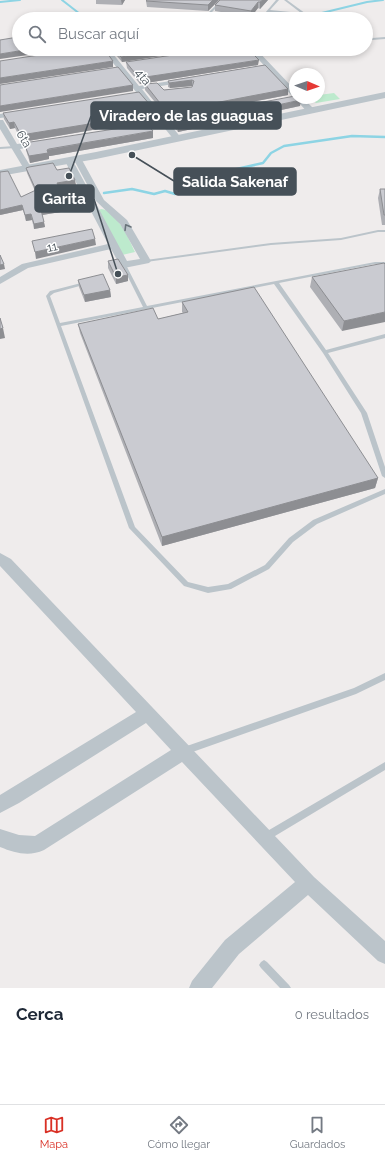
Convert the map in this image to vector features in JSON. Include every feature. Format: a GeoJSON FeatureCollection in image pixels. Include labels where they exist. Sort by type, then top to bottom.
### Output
{"type":"FeatureCollection","features":[{"type":"Feature","properties":{"kind":"street","name":"4ta"},"geometry":{"type":"LineString","coordinates":[[111,56],[137,92],[178,139]]}},
{"type":"Feature","properties":{"kind":"street"},"geometry":{"type":"LineString","coordinates":[[257,56],[272,75],[289,89]]}},
{"type":"Feature","properties":{"kind":"street"},"geometry":{"type":"LineString","coordinates":[[137,92],[160,84],[191,79]]}},
{"type":"Feature","properties":{"kind":"street"},"geometry":{"type":"LineString","coordinates":[[160,84],[166,92]]}},
{"type":"Feature","properties":{"kind":"street"},"geometry":{"type":"LineString","coordinates":[[0,173],[28,169],[178,139],[385,95]]}},
{"type":"Feature","properties":{"kind":"street"},"geometry":{"type":"LineString","coordinates":[[304,104],[310,110]]}},
{"type":"Feature","properties":{"kind":"street"},"geometry":{"type":"LineString","coordinates":[[0,116],[31,111]]}},
{"type":"Feature","properties":{"kind":"street"},"geometry":{"type":"LineString","coordinates":[[126,129],[196,117]]}},
{"type":"Feature","properties":{"kind":"street","name":"6ta"},"geometry":{"type":"LineString","coordinates":[[0,122],[28,169]]}},
{"type":"Feature","properties":{"kind":"street"},"geometry":{"type":"LineString","coordinates":[[15,147],[47,142]]}},
{"type":"Feature","properties":{"kind":"street"},"geometry":{"type":"LineString","coordinates":[[73,160],[100,202],[124,222],[146,261],[124,265],[113,246],[73,160]]}},
{"type":"Feature","properties":{"kind":"street","name":"11"},"geometry":{"type":"LineString","coordinates":[[0,281],[25,266],[113,246]]}},
{"type":"Feature","properties":{"kind":"street"},"geometry":{"type":"LineString","coordinates":[[0,559],[6,563],[308,883],[385,954]]}},
{"type":"Feature","properties":{"kind":"street"},"geometry":{"type":"LineString","coordinates":[[0,804],[148,713]]}},
{"type":"Feature","properties":{"kind":"street"},"geometry":{"type":"LineString","coordinates":[[0,838],[15,845],[29,846],[38,844],[184,751]]}},
{"type":"Feature","properties":{"kind":"street"},"geometry":{"type":"LineString","coordinates":[[199,988],[232,947],[308,883]]}},
{"type":"Feature","properties":{"kind":"lane"},"geometry":{"type":"LineString","coordinates":[[211,12],[223,0]]}},
{"type":"Feature","properties":{"kind":"lane"},"geometry":{"type":"LineString","coordinates":[[268,11],[278,0]]}},
{"type":"Feature","properties":{"kind":"lane"},"geometry":{"type":"LineString","coordinates":[[286,0],[301,12]]}},
{"type":"Feature","properties":{"kind":"lane"},"geometry":{"type":"LineString","coordinates":[[268,11],[280,12]]}},
{"type":"Feature","properties":{"kind":"lane"},"geometry":{"type":"LineString","coordinates":[[373,39],[385,38]]}},
{"type":"Feature","properties":{"kind":"lane"},"geometry":{"type":"LineString","coordinates":[[0,148],[15,147]]}},
{"type":"Feature","properties":{"kind":"lane"},"geometry":{"type":"LineString","coordinates":[[146,261],[271,244],[341,239],[378,231],[385,231]]}},
{"type":"Feature","properties":{"kind":"lane"},"geometry":{"type":"LineString","coordinates":[[58,325],[375,263],[385,263]]}},
{"type":"Feature","properties":{"kind":"lane"},"geometry":{"type":"LineString","coordinates":[[124,265],[145,307]]}},
{"type":"Feature","properties":{"kind":"lane"},"geometry":{"type":"LineString","coordinates":[[87,282],[52,292],[48,296],[132,528],[186,584],[208,590],[229,587],[267,567],[291,540],[314,522],[385,491]]}},
{"type":"Feature","properties":{"kind":"lane"},"geometry":{"type":"LineString","coordinates":[[276,283],[325,352],[364,413],[385,476]]}},
{"type":"Feature","properties":{"kind":"lane"},"geometry":{"type":"LineString","coordinates":[[325,352],[385,336]]}},
{"type":"Feature","properties":{"kind":"lane"},"geometry":{"type":"LineString","coordinates":[[184,751],[356,691],[385,676]]}},
{"type":"Feature","properties":{"kind":"lane"},"geometry":{"type":"LineString","coordinates":[[265,837],[385,766]]}},
{"type":"Feature","properties":{"kind":"lane"},"geometry":{"type":"LineString","coordinates":[[264,965],[286,988]]}},
{"type":"Feature","properties":{"kind":"green space"},"geometry":{"type":"Polygon","coordinates":[[[334,93],[340,99],[325,102],[325,94],[334,93]]]}},
{"type":"Feature","properties":{"kind":"green space"},"geometry":{"type":"Polygon","coordinates":[[[101,209],[112,214],[117,220],[126,233],[135,252],[122,255],[99,210],[101,209]]]}},
{"type":"Feature","properties":{"kind":"building"},"geometry":{"type":"Polygon","coordinates":[[[213,0],[208,5],[146,1],[213,0]]]}},
{"type":"Feature","properties":{"kind":"building"},"geometry":{"type":"Polygon","coordinates":[[[220,0],[263,0],[258,2],[251,11],[215,5],[220,0]]]}},
{"type":"Feature","properties":{"kind":"building"},"geometry":{"type":"Polygon","coordinates":[[[12,38],[12,52],[0,54],[0,40],[12,38]]]}},
{"type":"Feature","properties":{"kind":"building"},"geometry":{"type":"Polygon","coordinates":[[[32,56],[109,56],[113,61],[0,78],[0,61],[32,56]]]}},
{"type":"Feature","properties":{"kind":"building"},"geometry":{"type":"Polygon","coordinates":[[[166,56],[255,56],[259,60],[139,78],[126,62],[166,56]]]}},
{"type":"Feature","properties":{"kind":"building"},"geometry":{"type":"Polygon","coordinates":[[[265,65],[288,89],[167,112],[145,84],[157,83],[164,90],[192,87],[194,81],[192,80],[169,83],[168,81],[265,65]]]}},
{"type":"Feature","properties":{"kind":"building"},"geometry":{"type":"Polygon","coordinates":[[[118,67],[133,85],[0,106],[0,85],[118,67]]]}},
{"type":"Feature","properties":{"kind":"building"},"geometry":{"type":"Polygon","coordinates":[[[139,92],[157,113],[21,135],[14,122],[9,123],[3,113],[139,92]]]}},
{"type":"Feature","properties":{"kind":"building"},"geometry":{"type":"Polygon","coordinates":[[[289,97],[289,103],[178,126],[173,119],[289,97]]]}},
{"type":"Feature","properties":{"kind":"building"},"geometry":{"type":"Polygon","coordinates":[[[147,124],[153,131],[49,149],[47,150],[48,153],[29,156],[24,143],[147,124]]]}},
{"type":"Feature","properties":{"kind":"building"},"geometry":{"type":"Polygon","coordinates":[[[53,163],[57,170],[69,168],[75,180],[57,183],[67,206],[41,210],[44,222],[34,224],[31,214],[25,215],[22,205],[0,210],[0,172],[8,171],[21,197],[36,190],[26,168],[53,163]]]}},
{"type":"Feature","properties":{"kind":"building"},"geometry":{"type":"Polygon","coordinates":[[[380,189],[385,189],[385,215],[384,215],[380,189]]]}},
{"type":"Feature","properties":{"kind":"building"},"geometry":{"type":"Polygon","coordinates":[[[92,229],[95,239],[35,252],[32,241],[92,229]]]}},
{"type":"Feature","properties":{"kind":"building"},"geometry":{"type":"Polygon","coordinates":[[[0,255],[4,264],[0,265],[0,255]]]}},
{"type":"Feature","properties":{"kind":"building"},"geometry":{"type":"Polygon","coordinates":[[[118,259],[128,275],[116,277],[108,261],[118,259]]]}},
{"type":"Feature","properties":{"kind":"building"},"geometry":{"type":"Polygon","coordinates":[[[384,263],[385,312],[344,321],[312,277],[384,263]]]}},
{"type":"Feature","properties":{"kind":"building"},"geometry":{"type":"Polygon","coordinates":[[[103,274],[110,290],[84,295],[78,280],[103,274]]]}},
{"type":"Feature","properties":{"kind":"building"},"geometry":{"type":"Polygon","coordinates":[[[254,287],[378,478],[162,537],[78,324],[153,308],[158,319],[188,312],[182,302],[254,287]]]}},
{"type":"Feature","properties":{"kind":"building"},"geometry":{"type":"Polygon","coordinates":[[[0,318],[3,328],[0,329],[0,318]]]}},
{"type":"Feature","properties":{"kind":"waterway"},"geometry":{"type":"LineString","coordinates":[[0,2],[20,0]]}},
{"type":"Feature","properties":{"kind":"waterway"},"geometry":{"type":"LineString","coordinates":[[62,0],[77,12]]}},
{"type":"Feature","properties":{"kind":"waterway"},"geometry":{"type":"LineString","coordinates":[[326,12],[367,2],[383,0]]}},
{"type":"Feature","properties":{"kind":"waterway"},"geometry":{"type":"LineString","coordinates":[[104,193],[132,189],[154,194],[165,191],[175,194],[187,191],[215,174],[263,163],[271,153],[284,146],[352,136],[385,137]]}},
{"type":"Feature","properties":{"kind":"waterway"},"geometry":{"type":"LineString","coordinates":[[58,196],[71,193]]}},
{"type":"Feature","properties":{"kind":"place","name":"Salida Sakenaf"},"geometry":{"type":"Point","coordinates":[132,155]}},
{"type":"Feature","properties":{"kind":"place","name":"Viradero de las guaguas"},"geometry":{"type":"Point","coordinates":[69,176]}},
{"type":"Feature","properties":{"kind":"place","name":"Garita"},"geometry":{"type":"Point","coordinates":[118,274]}}]}
